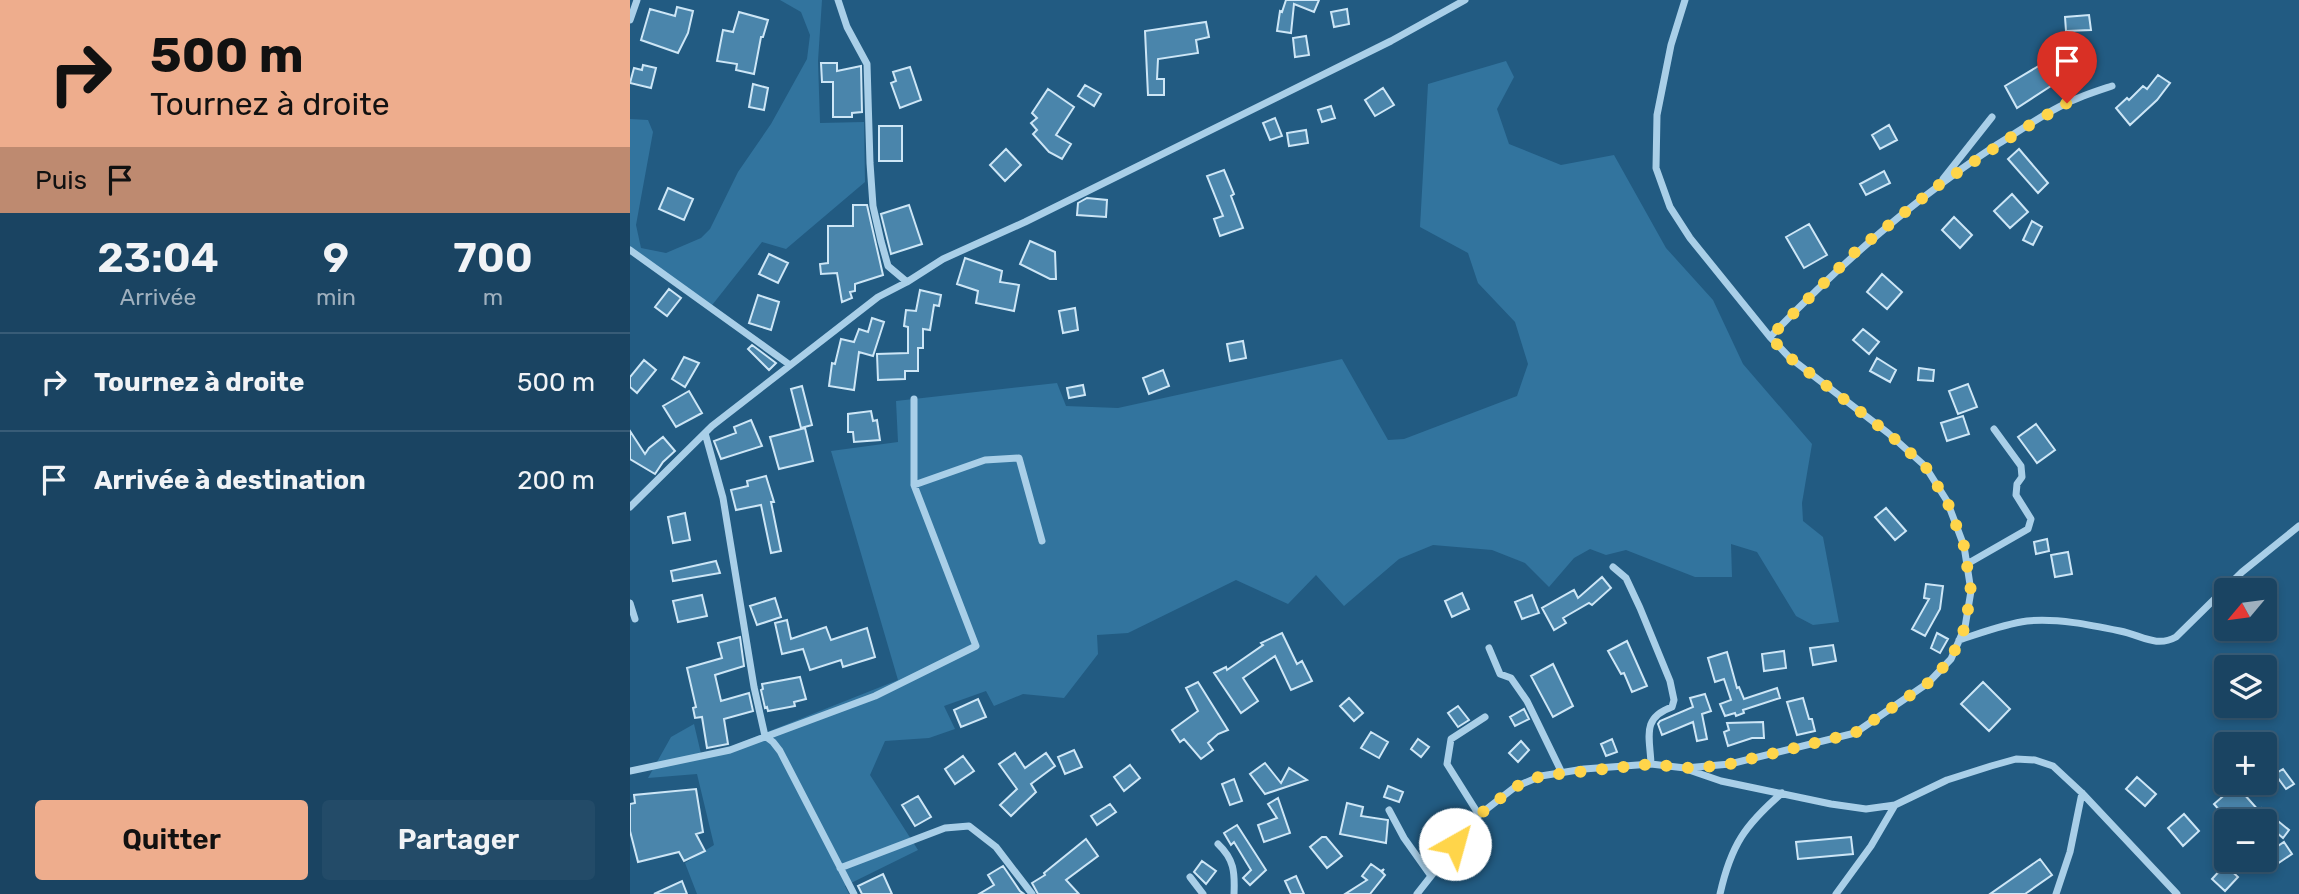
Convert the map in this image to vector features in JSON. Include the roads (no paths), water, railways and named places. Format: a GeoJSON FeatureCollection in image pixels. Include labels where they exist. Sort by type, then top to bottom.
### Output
{"type":"FeatureCollection","features":[{"type":"Feature","properties":{"kind":"street"},"geometry":{"type":"LineString","coordinates":[[630,20],[637,0]]}},
{"type":"Feature","properties":{"kind":"street"},"geometry":{"type":"LineString","coordinates":[[838,0],[847,27],[867,64],[873,206],[881,242],[888,266],[907,282]]}},
{"type":"Feature","properties":{"kind":"street"},"geometry":{"type":"LineString","coordinates":[[630,507],[705,433],[878,297],[943,259],[1025,222],[1391,41],[1465,0]]}},
{"type":"Feature","properties":{"kind":"street"},"geometry":{"type":"LineString","coordinates":[[1417,894],[1479,815],[1515,787],[1541,776],[1562,773],[1651,764],[1685,768],[1730,764],[1855,733],[1928,683],[1951,659],[1965,627],[1971,591],[1964,546],[1947,501],[1925,466],[1888,433],[1789,357],[1690,238],[1670,207],[1656,168],[1657,115],[1671,45],[1685,0]]}},
{"type":"Feature","properties":{"kind":"street"},"geometry":{"type":"LineString","coordinates":[[1770,337],[1855,252],[1939,185],[2067,103],[2112,86]]}},
{"type":"Feature","properties":{"kind":"street"},"geometry":{"type":"LineString","coordinates":[[1939,185],[1992,117]]}},
{"type":"Feature","properties":{"kind":"street"},"geometry":{"type":"LineString","coordinates":[[630,250],[790,365]]}},
{"type":"Feature","properties":{"kind":"street"},"geometry":{"type":"LineString","coordinates":[[630,771],[730,750],[875,696],[976,646],[914,485],[914,399]]}},
{"type":"Feature","properties":{"kind":"street"},"geometry":{"type":"LineString","coordinates":[[1967,564],[2028,529],[2031,519],[2016,495],[2017,485],[2022,477],[2021,466],[1994,429]]}},
{"type":"Feature","properties":{"kind":"street"},"geometry":{"type":"LineString","coordinates":[[705,433],[723,498],[754,687],[765,736],[780,751],[854,894]]}},
{"type":"Feature","properties":{"kind":"street"},"geometry":{"type":"LineString","coordinates":[[914,485],[985,460],[1019,458],[1042,541]]}},
{"type":"Feature","properties":{"kind":"street"},"geometry":{"type":"LineString","coordinates":[[1959,640],[2003,626],[2030,621],[2100,627],[2139,634],[2154,642],[2167,642],[2176,637],[2242,572],[2299,526]]}},
{"type":"Feature","properties":{"kind":"street"},"geometry":{"type":"LineString","coordinates":[[1613,567],[1626,578],[1640,608],[1670,681],[1674,699],[1672,707],[1657,712],[1651,720],[1651,764]]}},
{"type":"Feature","properties":{"kind":"street"},"geometry":{"type":"LineString","coordinates":[[630,603],[635,619]]}},
{"type":"Feature","properties":{"kind":"street"},"geometry":{"type":"LineString","coordinates":[[1489,648],[1500,674],[1511,678],[1527,701],[1562,773]]}},
{"type":"Feature","properties":{"kind":"street"},"geometry":{"type":"LineString","coordinates":[[1479,815],[1447,764],[1451,740],[1485,717]]}},
{"type":"Feature","properties":{"kind":"street"},"geometry":{"type":"LineString","coordinates":[[1685,768],[1721,781],[1831,804],[1866,808],[1895,805],[1947,780],[2016,760],[2035,760],[2053,766],[2082,793],[2177,894]]}},
{"type":"Feature","properties":{"kind":"street"},"geometry":{"type":"LineString","coordinates":[[1720,894],[1731,855],[1742,834],[1782,793]]}},
{"type":"Feature","properties":{"kind":"street"},"geometry":{"type":"LineString","coordinates":[[2056,894],[2070,852],[2082,793]]}},
{"type":"Feature","properties":{"kind":"street"},"geometry":{"type":"LineString","coordinates":[[1836,894],[1871,846],[1895,805]]}},
{"type":"Feature","properties":{"kind":"street"},"geometry":{"type":"LineString","coordinates":[[1389,810],[1404,838],[1431,876]]}},
{"type":"Feature","properties":{"kind":"street"},"geometry":{"type":"LineString","coordinates":[[840,868],[945,828],[969,826],[996,848],[1032,894]]}},
{"type":"Feature","properties":{"kind":"street"},"geometry":{"type":"LineString","coordinates":[[1218,844],[1229,855],[1234,869],[1234,894]]}},
{"type":"Feature","properties":{"kind":"street"},"geometry":{"type":"LineString","coordinates":[[1190,877],[1203,894]]}}]}
